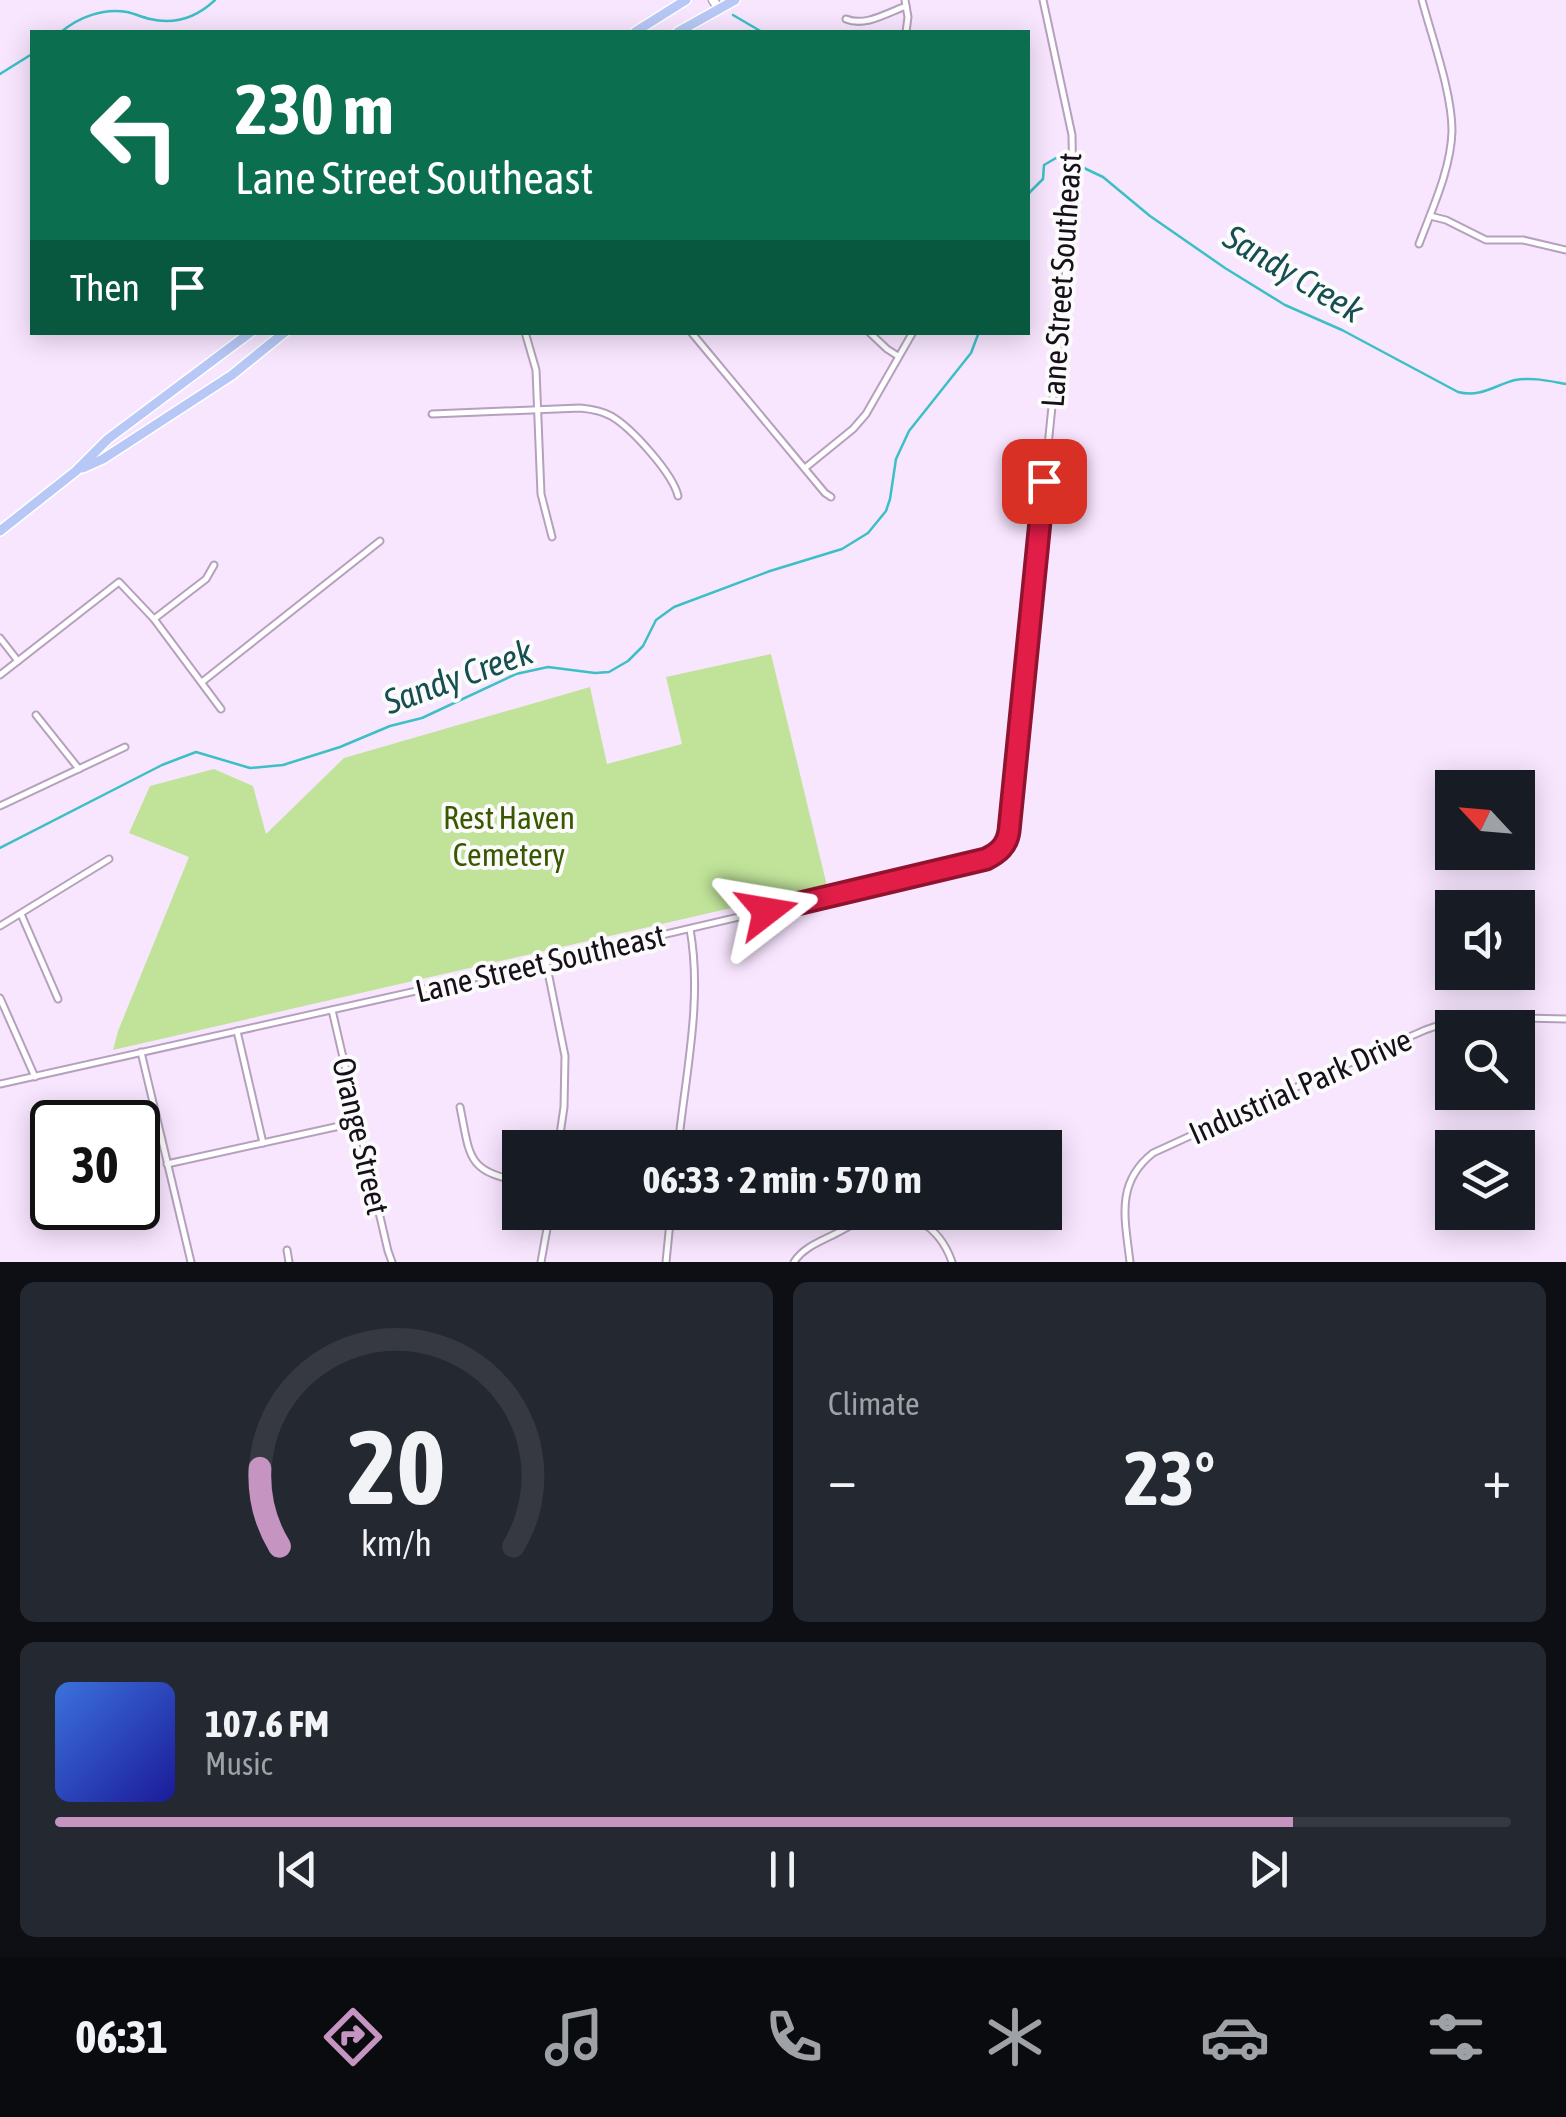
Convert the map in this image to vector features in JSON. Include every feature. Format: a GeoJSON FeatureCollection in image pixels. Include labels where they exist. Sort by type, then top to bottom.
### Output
{"type":"FeatureCollection","features":[{"type":"Feature","properties":{"kind":"main road"},"geometry":{"type":"LineString","coordinates":[[638,30],[686,0]]}},
{"type":"Feature","properties":{"kind":"main road"},"geometry":{"type":"LineString","coordinates":[[681,30],[716,4],[735,0]]}},
{"type":"Feature","properties":{"kind":"main road"},"geometry":{"type":"LineString","coordinates":[[0,530],[76,471],[108,439],[247,335]]}},
{"type":"Feature","properties":{"kind":"main road"},"geometry":{"type":"LineString","coordinates":[[76,471],[103,458],[232,374],[282,335]]}},
{"type":"Feature","properties":{"kind":"street","name":"Lane Street Southeast"},"geometry":{"type":"LineString","coordinates":[[0,1084],[975,862],[1004,846],[1009,831],[1074,199],[1068,114],[1043,0]]}},
{"type":"Feature","properties":{"kind":"street"},"geometry":{"type":"LineString","coordinates":[[1419,244],[1449,154],[1452,130],[1446,90],[1422,0]]}},
{"type":"Feature","properties":{"kind":"street"},"geometry":{"type":"LineString","coordinates":[[846,19],[862,22],[905,3],[906,30]]}},
{"type":"Feature","properties":{"kind":"street"},"geometry":{"type":"LineString","coordinates":[[1430,216],[1486,240],[1524,240],[1566,250]]}},
{"type":"Feature","properties":{"kind":"street"},"geometry":{"type":"LineString","coordinates":[[526,335],[536,370],[541,494],[552,536]]}},
{"type":"Feature","properties":{"kind":"street"},"geometry":{"type":"LineString","coordinates":[[694,335],[832,497]]}},
{"type":"Feature","properties":{"kind":"street"},"geometry":{"type":"LineString","coordinates":[[872,335],[898,356]]}},
{"type":"Feature","properties":{"kind":"street"},"geometry":{"type":"LineString","coordinates":[[805,468],[866,414],[911,335]]}},
{"type":"Feature","properties":{"kind":"street"},"geometry":{"type":"LineString","coordinates":[[432,414],[580,408],[601,412],[624,426],[667,472],[678,496]]}},
{"type":"Feature","properties":{"kind":"street"},"geometry":{"type":"LineString","coordinates":[[202,682],[380,541]]}},
{"type":"Feature","properties":{"kind":"street"},"geometry":{"type":"LineString","coordinates":[[154,619],[206,579],[214,565]]}},
{"type":"Feature","properties":{"kind":"street"},"geometry":{"type":"LineString","coordinates":[[0,675],[119,582],[154,619],[221,709]]}},
{"type":"Feature","properties":{"kind":"street"},"geometry":{"type":"LineString","coordinates":[[0,638],[18,661]]}},
{"type":"Feature","properties":{"kind":"street"},"geometry":{"type":"LineString","coordinates":[[36,715],[79,769]]}},
{"type":"Feature","properties":{"kind":"street"},"geometry":{"type":"LineString","coordinates":[[0,806],[125,747]]}},
{"type":"Feature","properties":{"kind":"street"},"geometry":{"type":"LineString","coordinates":[[0,926],[109,859]]}},
{"type":"Feature","properties":{"kind":"street"},"geometry":{"type":"LineString","coordinates":[[21,914],[58,998]]}},
{"type":"Feature","properties":{"kind":"street"},"geometry":{"type":"LineString","coordinates":[[680,1130],[696,991],[690,929]]}},
{"type":"Feature","properties":{"kind":"street"},"geometry":{"type":"LineString","coordinates":[[546,962],[565,1056],[561,1130]]}},
{"type":"Feature","properties":{"kind":"street"},"geometry":{"type":"LineString","coordinates":[[0,998],[35,1077]]}},
{"type":"Feature","properties":{"kind":"street","name":"Orange Street"},"geometry":{"type":"LineString","coordinates":[[332,1010],[392,1262]]}},
{"type":"Feature","properties":{"kind":"street","name":"Industrial Park Drive"},"geometry":{"type":"LineString","coordinates":[[1130,1262],[1127,1186],[1142,1162],[1153,1153],[1452,1021],[1490,1017],[1566,1019]]}},
{"type":"Feature","properties":{"kind":"street"},"geometry":{"type":"LineString","coordinates":[[237,1031],[263,1143]]}},
{"type":"Feature","properties":{"kind":"street"},"geometry":{"type":"LineString","coordinates":[[142,1052],[191,1262]]}},
{"type":"Feature","properties":{"kind":"street"},"geometry":{"type":"LineString","coordinates":[[460,1107],[474,1161],[480,1168],[502,1177]]}},
{"type":"Feature","properties":{"kind":"street"},"geometry":{"type":"LineString","coordinates":[[167,1164],[358,1122]]}},
{"type":"Feature","properties":{"kind":"street"},"geometry":{"type":"LineString","coordinates":[[542,1262],[547,1230]]}},
{"type":"Feature","properties":{"kind":"street"},"geometry":{"type":"LineString","coordinates":[[666,1262],[669,1230]]}},
{"type":"Feature","properties":{"kind":"street"},"geometry":{"type":"LineString","coordinates":[[794,1262],[808,1248],[843,1230]]}},
{"type":"Feature","properties":{"kind":"street"},"geometry":{"type":"LineString","coordinates":[[932,1230],[942,1240],[952,1262]]}},
{"type":"Feature","properties":{"kind":"street"},"geometry":{"type":"LineString","coordinates":[[286,1250],[289,1262]]}},
{"type":"Feature","properties":{"kind":"green space","name":"Rest Haven Cemetery"},"geometry":{"type":"Polygon","coordinates":[[[771,654],[827,886],[113,1050],[189,857],[129,833],[150,786],[214,769],[253,786],[266,834],[344,758],[590,687],[607,764],[682,744],[666,677],[771,654]]]}},
{"type":"Feature","properties":{"kind":"waterway"},"geometry":{"type":"LineString","coordinates":[[64,30],[83,18],[109,11],[159,21],[177,20],[201,11],[215,0]]}},
{"type":"Feature","properties":{"kind":"waterway"},"geometry":{"type":"LineString","coordinates":[[733,15],[759,30]]}},
{"type":"Feature","properties":{"kind":"waterway"},"geometry":{"type":"LineString","coordinates":[[0,74],[30,55]]}},
{"type":"Feature","properties":{"kind":"waterway","name":"Sandy Creek"},"geometry":{"type":"LineString","coordinates":[[1030,192],[1043,179],[1044,165],[1056,158],[1084,168],[1103,177],[1150,216],[1285,305],[1342,330],[1458,392],[1481,392],[1522,379],[1566,384]]}},
{"type":"Feature","properties":{"kind":"waterway","name":"Sandy Creek"},"geometry":{"type":"LineString","coordinates":[[0,848],[162,765],[196,752],[250,768],[283,765],[422,718],[516,674],[548,667],[609,672],[628,661],[643,646],[656,620],[674,607],[842,549],[868,533],[886,511],[896,459],[909,431],[971,353],[978,335]]}},
{"type":"Feature","properties":{"kind":"route"},"geometry":{"type":"LineString","coordinates":[[767,911],[986,859],[1004,846],[1009,831],[1044,481]]}}]}
